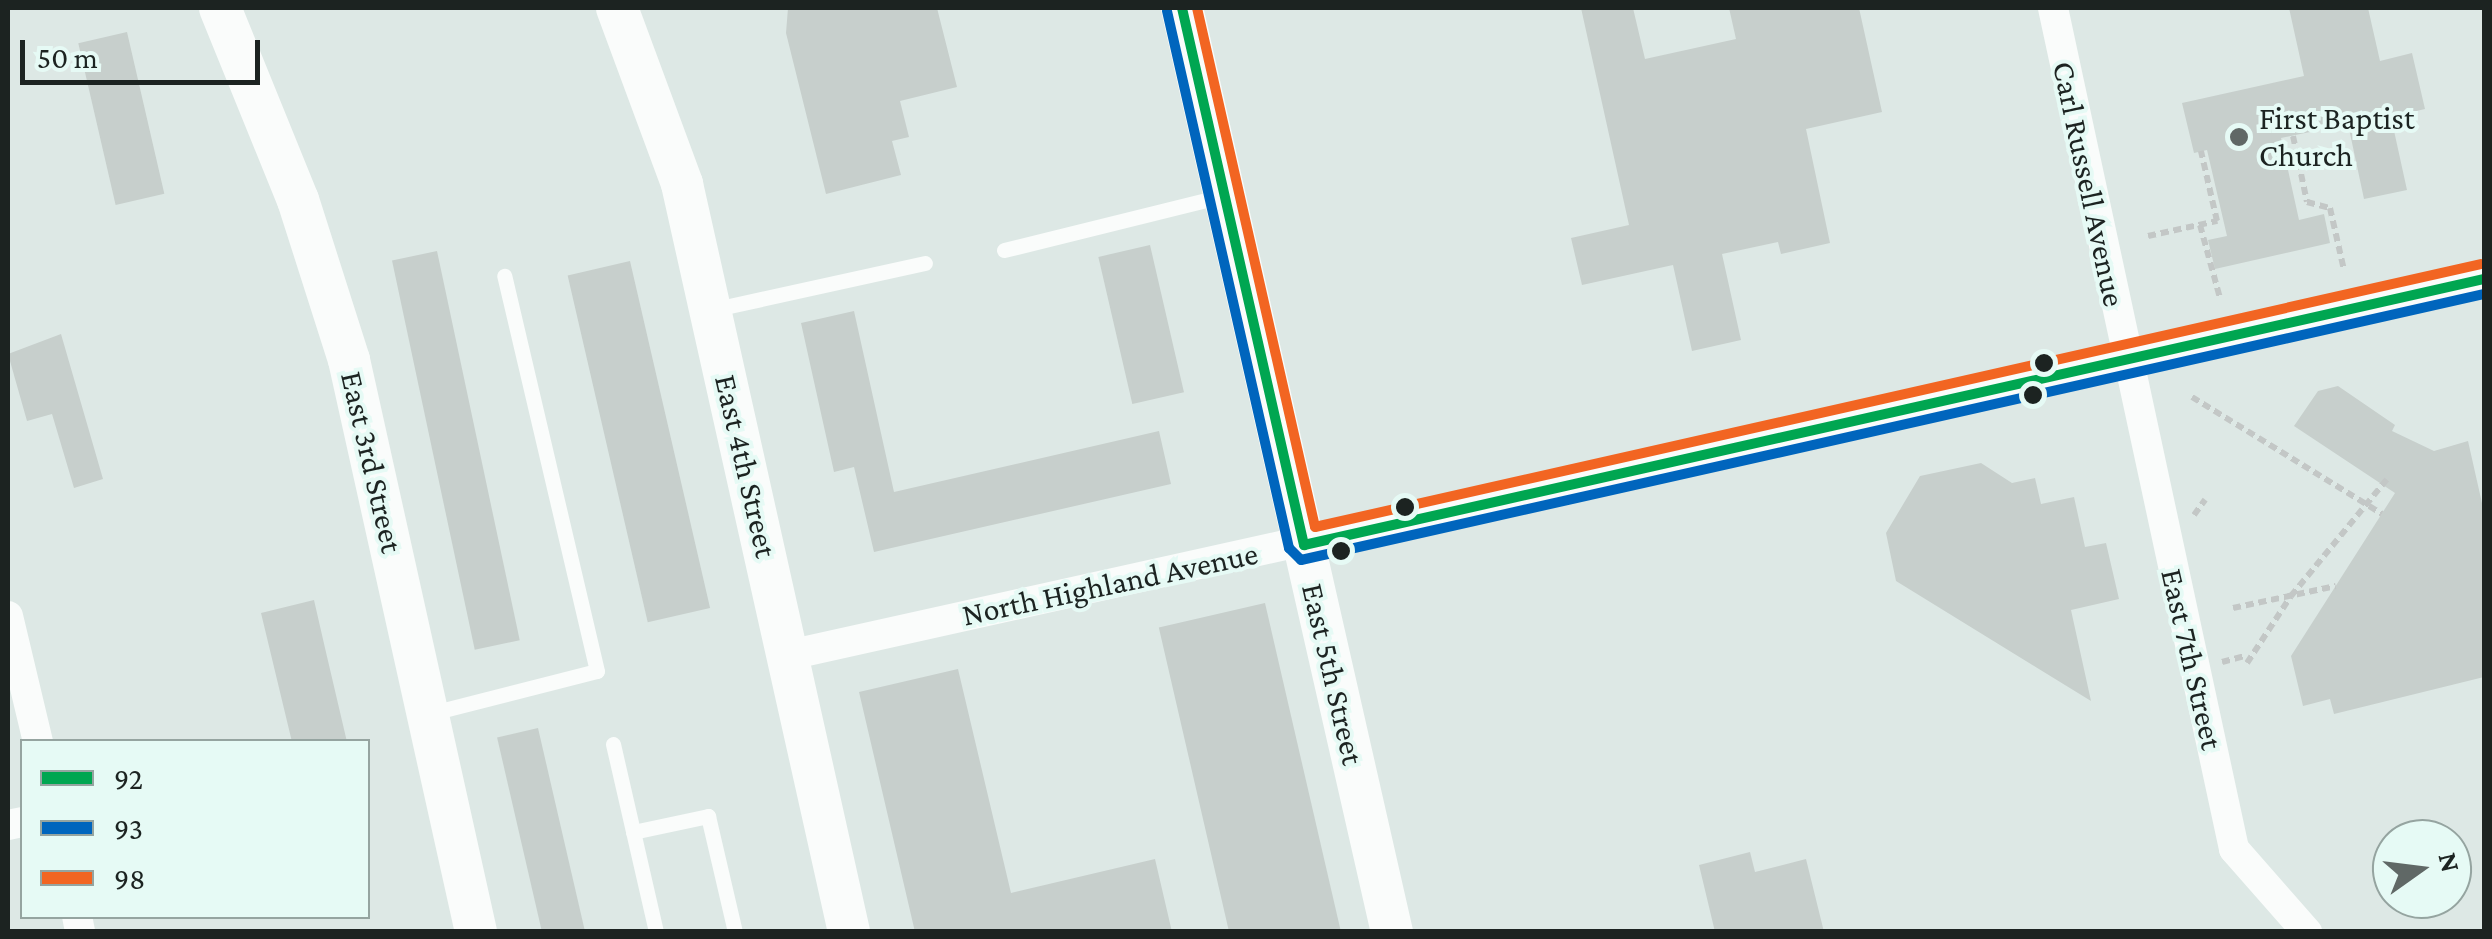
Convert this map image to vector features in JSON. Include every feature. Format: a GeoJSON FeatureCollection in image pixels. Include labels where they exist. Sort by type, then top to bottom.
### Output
{"type":"FeatureCollection","features":[{"type":"Feature","properties":{"kind":"main road","name":"East 3rd Street"},"geometry":{"type":"LineString","coordinates":[[220,8],[326,279],[428,714],[472,931]]}},
{"type":"Feature","properties":{"kind":"main road","name":"East 4th Street"},"geometry":{"type":"LineString","coordinates":[[617,8],[682,184],[849,932]]}},
{"type":"Feature","properties":{"kind":"main road","name":"East 5th Street"},"geometry":{"type":"LineString","coordinates":[[1182,8],[1392,932]]}},
{"type":"Feature","properties":{"kind":"street","name":"Carl Russell Avenue"},"geometry":{"type":"LineString","coordinates":[[2053,8],[2125,360]]}},
{"type":"Feature","properties":{"kind":"street","name":"North Highland Avenue"},"geometry":{"type":"LineString","coordinates":[[789,655],[1304,545],[2484,279]]}},
{"type":"Feature","properties":{"kind":"street","name":"East 7th Street"},"geometry":{"type":"LineString","coordinates":[[2125,360],[2234,849],[2308,932]]}},
{"type":"Feature","properties":{"kind":"street"},"geometry":{"type":"LineString","coordinates":[[8,616],[37,739]]}},
{"type":"Feature","properties":{"kind":"lane"},"geometry":{"type":"LineString","coordinates":[[1004,250],[1226,196]]}},
{"type":"Feature","properties":{"kind":"lane"},"geometry":{"type":"LineString","coordinates":[[711,310],[925,262]]}},
{"type":"Feature","properties":{"kind":"lane"},"geometry":{"type":"LineString","coordinates":[[428,714],[598,670],[504,276]]}},
{"type":"Feature","properties":{"kind":"lane"},"geometry":{"type":"LineString","coordinates":[[613,744],[656,932]]}},
{"type":"Feature","properties":{"kind":"lane"},"geometry":{"type":"LineString","coordinates":[[633,832],[708,816],[735,932]]}},
{"type":"Feature","properties":{"kind":"path"},"geometry":{"type":"LineString","coordinates":[[2292,136],[2307,202],[2330,208],[2344,270]]}},
{"type":"Feature","properties":{"kind":"path"},"geometry":{"type":"LineString","coordinates":[[2148,236],[2217,221],[2201,152]]}},
{"type":"Feature","properties":{"kind":"path"},"geometry":{"type":"LineString","coordinates":[[2200,225],[2220,298]]}},
{"type":"Feature","properties":{"kind":"path"},"geometry":{"type":"LineString","coordinates":[[2192,396],[2382,514]]}},
{"type":"Feature","properties":{"kind":"path"},"geometry":{"type":"LineString","coordinates":[[2247,664],[2290,596],[2369,506],[2388,478]]}},
{"type":"Feature","properties":{"kind":"path"},"geometry":{"type":"LineString","coordinates":[[2233,608],[2336,586]]}},
{"type":"Feature","properties":{"kind":"building"},"geometry":{"type":"Polygon","coordinates":[[[788,8],[937,8],[957,87],[900,101],[909,137],[892,141],[901,175],[826,194],[786,33],[788,8]]]}},
{"type":"Feature","properties":{"kind":"building"},"geometry":{"type":"Polygon","coordinates":[[[1581,8],[1633,8],[1645,59],[1736,39],[1729,8],[1859,8],[1882,112],[1806,129],[1830,243],[1781,254],[1778,242],[1722,254],[1741,340],[1692,351],[1673,265],[1582,285],[1571,238],[1629,225],[1581,8]]]}},
{"type":"Feature","properties":{"kind":"building","name":"First Baptist Church"},"geometry":{"type":"Polygon","coordinates":[[[2289,8],[2368,8],[2380,61],[2412,53],[2425,109],[2391,117],[2407,190],[2364,199],[2348,124],[2281,138],[2299,220],[2324,214],[2330,243],[2215,269],[2208,240],[2227,236],[2207,150],[2194,153],[2182,103],[2304,76],[2289,8]]]}},
{"type":"Feature","properties":{"kind":"building"},"geometry":{"type":"Polygon","coordinates":[[[127,32],[164,194],[116,205],[78,43],[127,32]]]}},
{"type":"Feature","properties":{"kind":"building"},"geometry":{"type":"Polygon","coordinates":[[[1150,245],[1184,392],[1132,404],[1098,257],[1150,245]]]}},
{"type":"Feature","properties":{"kind":"building"},"geometry":{"type":"Polygon","coordinates":[[[437,251],[520,640],[475,650],[392,261],[437,251]]]}},
{"type":"Feature","properties":{"kind":"building"},"geometry":{"type":"Polygon","coordinates":[[[630,261],[710,608],[648,622],[568,275],[630,261]]]}},
{"type":"Feature","properties":{"kind":"building"},"geometry":{"type":"Polygon","coordinates":[[[854,311],[894,492],[1159,431],[1171,484],[874,552],[854,467],[834,472],[801,323],[854,311]]]}},
{"type":"Feature","properties":{"kind":"building"},"geometry":{"type":"Polygon","coordinates":[[[61,334],[103,479],[74,488],[52,414],[27,421],[8,354],[61,334]]]}},
{"type":"Feature","properties":{"kind":"building"},"geometry":{"type":"Polygon","coordinates":[[[2338,386],[2395,425],[2392,431],[2434,451],[2468,441],[2484,512],[2484,677],[2334,714],[2330,699],[2303,706],[2291,656],[2395,493],[2294,426],[2318,391],[2338,386]]]}},
{"type":"Feature","properties":{"kind":"building"},"geometry":{"type":"Polygon","coordinates":[[[1981,463],[2012,483],[2035,478],[2041,504],[2074,497],[2085,547],[2106,543],[2119,599],[2071,610],[2091,701],[1896,581],[1886,533],[1920,476],[1981,463]]]}},
{"type":"Feature","properties":{"kind":"building"},"geometry":{"type":"Polygon","coordinates":[[[314,600],[346,739],[291,739],[261,613],[314,600]]]}},
{"type":"Feature","properties":{"kind":"building"},"geometry":{"type":"Polygon","coordinates":[[[1265,603],[1341,931],[1229,932],[1159,628],[1265,603]]]}},
{"type":"Feature","properties":{"kind":"building"},"geometry":{"type":"Polygon","coordinates":[[[958,669],[1011,893],[1155,859],[1172,932],[915,932],[859,692],[958,669]]]}},
{"type":"Feature","properties":{"kind":"building"},"geometry":{"type":"Polygon","coordinates":[[[538,728],[585,932],[542,932],[497,737],[538,728]]]}},
{"type":"Feature","properties":{"kind":"building"},"geometry":{"type":"Polygon","coordinates":[[[1750,852],[1755,872],[1806,859],[1824,932],[1715,932],[1699,865],[1750,852]]]}},
{"type":"Feature","properties":{"kind":"transit line","name":"92"},"geometry":{"type":"LineString","coordinates":[[1182,8],[1304,545],[2484,279]]}},
{"type":"Feature","properties":{"kind":"transit line","name":"98"},"geometry":{"type":"LineString","coordinates":[[1197,8],[1315,527],[2481,264]]}},
{"type":"Feature","properties":{"kind":"transit line","name":"93"},"geometry":{"type":"LineString","coordinates":[[1167,11],[1289,548],[1301,560],[2484,294]]}},
{"type":"Feature","properties":{"kind":"place","name":"First Baptist Church"},"geometry":{"type":"Point","coordinates":[2239,137]}}]}
